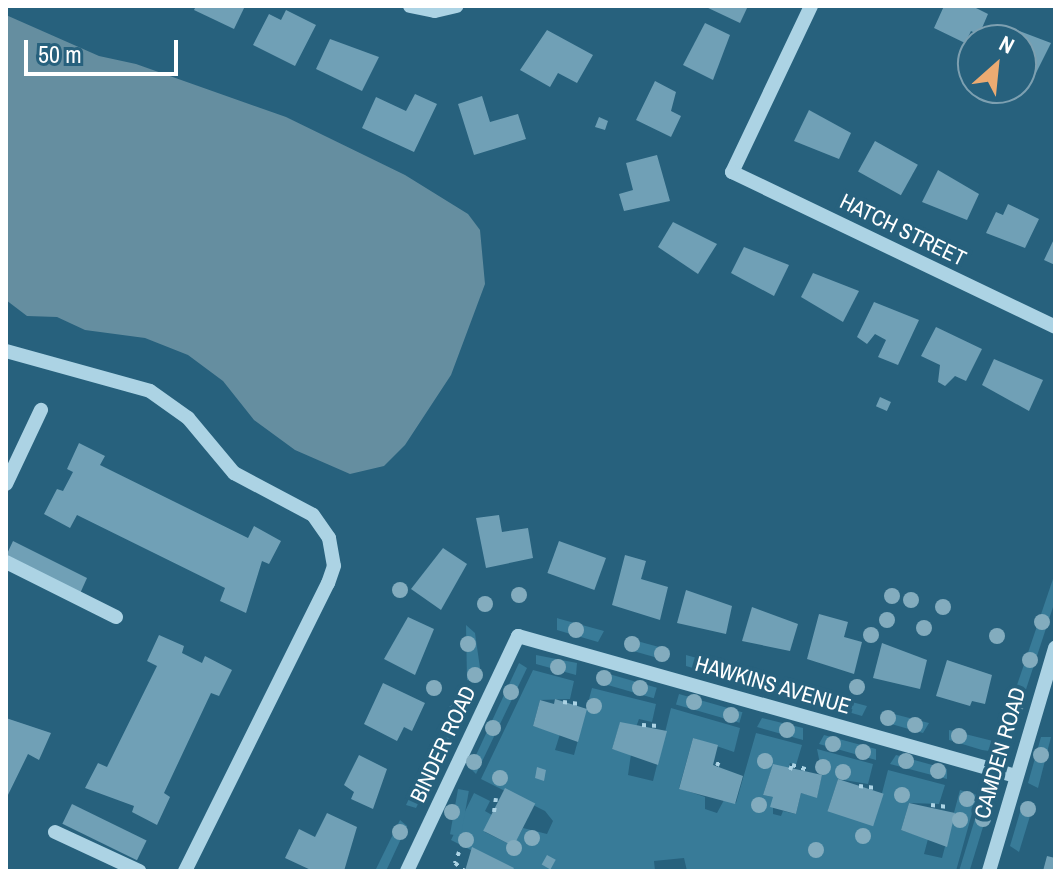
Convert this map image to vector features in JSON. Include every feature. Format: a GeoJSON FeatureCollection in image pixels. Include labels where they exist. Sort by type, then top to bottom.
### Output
{"type":"FeatureCollection","features":[{"type":"Feature","properties":{"kind":"street"},"geometry":{"type":"LineString","coordinates":[[410,6],[454,8]]}},
{"type":"Feature","properties":{"kind":"street","name":"HATCH STREET"},"geometry":{"type":"LineString","coordinates":[[811,6],[732,172],[1055,327]]}},
{"type":"Feature","properties":{"kind":"street"},"geometry":{"type":"LineString","coordinates":[[6,351],[150,391],[188,418],[234,473],[313,515],[329,538],[334,566],[328,583],[185,871]]}},
{"type":"Feature","properties":{"kind":"street"},"geometry":{"type":"LineString","coordinates":[[6,484],[41,410]]}},
{"type":"Feature","properties":{"kind":"street"},"geometry":{"type":"LineString","coordinates":[[6,562],[116,617]]}},
{"type":"Feature","properties":{"kind":"street","name":"HAWKINS AVENUE"},"geometry":{"type":"LineString","coordinates":[[518,636],[1016,776]]}},
{"type":"Feature","properties":{"kind":"street","name":"BINDER ROAD"},"geometry":{"type":"LineString","coordinates":[[407,871],[518,636]]}},
{"type":"Feature","properties":{"kind":"street","name":"CAMDEN ROAD"},"geometry":{"type":"LineString","coordinates":[[989,871],[1055,648]]}},
{"type":"Feature","properties":{"kind":"street"},"geometry":{"type":"LineString","coordinates":[[55,832],[139,871]]}},
{"type":"Feature","properties":{"kind":"path"},"geometry":{"type":"LineString","coordinates":[[563,702],[580,704]]}},
{"type":"Feature","properties":{"kind":"path"},"geometry":{"type":"LineString","coordinates":[[642,725],[659,726]]}},
{"type":"Feature","properties":{"kind":"path"},"geometry":{"type":"LineString","coordinates":[[717,766],[720,758]]}},
{"type":"Feature","properties":{"kind":"path"},"geometry":{"type":"LineString","coordinates":[[790,770],[792,765],[808,770]]}},
{"type":"Feature","properties":{"kind":"path"},"geometry":{"type":"LineString","coordinates":[[859,786],[876,788]]}},
{"type":"Feature","properties":{"kind":"path"},"geometry":{"type":"LineString","coordinates":[[494,812],[496,798]]}},
{"type":"Feature","properties":{"kind":"path"},"geometry":{"type":"LineString","coordinates":[[931,805],[948,807]]}},
{"type":"Feature","properties":{"kind":"path"},"geometry":{"type":"LineString","coordinates":[[459,852],[455,863],[465,871]]}},
{"type":"Feature","properties":{"kind":"shaded area"},"geometry":{"type":"Polygon","coordinates":[[[6,15],[99,56],[136,64],[286,117],[405,175],[468,214],[480,230],[485,284],[451,375],[405,445],[384,466],[350,474],[295,450],[254,420],[223,381],[188,355],[145,338],[85,330],[57,317],[27,316],[6,300],[6,15]]]}},
{"type":"Feature","properties":{"kind":"shaded area"},"geometry":{"type":"Polygon","coordinates":[[[1055,573],[1055,601],[1011,735],[1009,740],[999,738],[1055,573]]]}},
{"type":"Feature","properties":{"kind":"shaded area"},"geometry":{"type":"Polygon","coordinates":[[[557,618],[604,631],[598,642],[557,630],[557,618]]]}},
{"type":"Feature","properties":{"kind":"shaded area"},"geometry":{"type":"Polygon","coordinates":[[[466,625],[475,633],[481,675],[477,683],[467,680],[466,625]]]}},
{"type":"Feature","properties":{"kind":"shaded area"},"geometry":{"type":"Polygon","coordinates":[[[626,638],[670,650],[665,660],[626,649],[626,638]]]}},
{"type":"Feature","properties":{"kind":"shaded area"},"geometry":{"type":"Polygon","coordinates":[[[536,655],[577,663],[576,675],[536,664],[536,655]]]}},
{"type":"Feature","properties":{"kind":"shaded area"},"geometry":{"type":"Polygon","coordinates":[[[686,655],[737,669],[731,679],[686,666],[686,655]]]}},
{"type":"Feature","properties":{"kind":"shaded area"},"geometry":{"type":"Polygon","coordinates":[[[519,663],[527,668],[476,774],[470,768],[519,663]]]}},
{"type":"Feature","properties":{"kind":"shaded area"},"geometry":{"type":"Polygon","coordinates":[[[533,670],[574,681],[570,699],[540,700],[533,726],[560,734],[555,750],[574,755],[592,688],[656,704],[652,722],[639,719],[636,727],[620,723],[612,749],[631,754],[628,775],[653,781],[671,708],[740,728],[734,752],[693,738],[679,788],[705,797],[705,809],[717,813],[724,800],[736,803],[756,733],[802,745],[796,765],[790,763],[788,769],[773,765],[763,795],[773,797],[773,814],[781,816],[783,811],[796,814],[801,793],[817,797],[822,774],[817,749],[873,764],[868,784],[838,779],[828,810],[882,793],[888,770],[945,785],[939,804],[909,803],[901,830],[928,839],[924,854],[942,858],[960,790],[977,795],[956,871],[687,871],[684,858],[654,861],[655,871],[512,871],[451,840],[474,793],[490,801],[485,811],[492,815],[485,832],[513,846],[523,828],[547,834],[553,821],[545,811],[481,779],[533,670]]]}},
{"type":"Feature","properties":{"kind":"shaded area"},"geometry":{"type":"Polygon","coordinates":[[[602,672],[657,688],[654,698],[599,683],[602,672]]]}},
{"type":"Feature","properties":{"kind":"shaded area"},"geometry":{"type":"Polygon","coordinates":[[[754,675],[800,688],[797,698],[751,685],[754,675]]]}},
{"type":"Feature","properties":{"kind":"shaded area"},"geometry":{"type":"Polygon","coordinates":[[[818,693],[867,706],[862,716],[817,703],[818,693]]]}},
{"type":"Feature","properties":{"kind":"shaded area"},"geometry":{"type":"Polygon","coordinates":[[[679,694],[742,712],[739,723],[676,705],[679,694]]]}},
{"type":"Feature","properties":{"kind":"shaded area"},"geometry":{"type":"Polygon","coordinates":[[[882,711],[929,723],[923,733],[884,722],[882,711]]]}},
{"type":"Feature","properties":{"kind":"shaded area"},"geometry":{"type":"Polygon","coordinates":[[[762,718],[803,728],[803,740],[757,727],[762,718]]]}},
{"type":"Feature","properties":{"kind":"shaded area"},"geometry":{"type":"Polygon","coordinates":[[[949,730],[993,741],[989,751],[982,750],[949,740],[949,730]]]}},
{"type":"Feature","properties":{"kind":"shaded area"},"geometry":{"type":"Polygon","coordinates":[[[440,733],[450,739],[416,808],[406,805],[440,733]]]}},
{"type":"Feature","properties":{"kind":"shaded area"},"geometry":{"type":"Polygon","coordinates":[[[824,735],[876,749],[876,760],[819,744],[824,735]]]}},
{"type":"Feature","properties":{"kind":"shaded area"},"geometry":{"type":"Polygon","coordinates":[[[1041,737],[1051,737],[1038,788],[1028,783],[1041,737]]]}},
{"type":"Feature","properties":{"kind":"shaded area"},"geometry":{"type":"Polygon","coordinates":[[[896,755],[947,769],[947,779],[890,764],[896,755]]]}},
{"type":"Feature","properties":{"kind":"shaded area"},"geometry":{"type":"Polygon","coordinates":[[[458,789],[469,791],[461,836],[450,834],[458,789]]]}},
{"type":"Feature","properties":{"kind":"shaded area"},"geometry":{"type":"Polygon","coordinates":[[[982,796],[992,799],[970,871],[959,871],[982,796]]]}},
{"type":"Feature","properties":{"kind":"shaded area"},"geometry":{"type":"Polygon","coordinates":[[[1023,802],[1034,803],[1019,852],[1010,846],[1023,802]]]}},
{"type":"Feature","properties":{"kind":"shaded area"},"geometry":{"type":"Polygon","coordinates":[[[400,820],[407,826],[386,871],[375,871],[400,820]]]}},
{"type":"Feature","properties":{"kind":"building"},"geometry":{"type":"Polygon","coordinates":[[[196,6],[245,6],[234,29],[194,10],[196,6]]]}},
{"type":"Feature","properties":{"kind":"building"},"geometry":{"type":"Polygon","coordinates":[[[704,6],[748,6],[740,23],[704,6]]]}},
{"type":"Feature","properties":{"kind":"building"},"geometry":{"type":"Polygon","coordinates":[[[944,6],[972,6],[988,14],[984,24],[957,24],[957,39],[934,28],[944,6]]]}},
{"type":"Feature","properties":{"kind":"building"},"geometry":{"type":"Polygon","coordinates":[[[286,10],[316,25],[295,66],[253,45],[269,14],[281,20],[286,10]]]}},
{"type":"Feature","properties":{"kind":"building"},"geometry":{"type":"Polygon","coordinates":[[[705,23],[730,35],[713,80],[683,65],[705,23]]]}},
{"type":"Feature","properties":{"kind":"building"},"geometry":{"type":"Polygon","coordinates":[[[547,30],[593,55],[577,83],[558,73],[550,87],[520,70],[547,30]]]}},
{"type":"Feature","properties":{"kind":"building"},"geometry":{"type":"Polygon","coordinates":[[[1037,38],[1051,43],[1037,71],[1037,38]]]}},
{"type":"Feature","properties":{"kind":"building"},"geometry":{"type":"Polygon","coordinates":[[[330,39],[379,57],[362,91],[316,69],[330,39]]]}},
{"type":"Feature","properties":{"kind":"building"},"geometry":{"type":"Polygon","coordinates":[[[655,81],[676,92],[671,111],[681,116],[671,137],[636,120],[655,81]]]}},
{"type":"Feature","properties":{"kind":"building"},"geometry":{"type":"Polygon","coordinates":[[[415,94],[437,104],[414,152],[362,128],[376,97],[406,111],[415,94]]]}},
{"type":"Feature","properties":{"kind":"building"},"geometry":{"type":"Polygon","coordinates":[[[482,96],[490,122],[518,114],[526,139],[474,155],[458,104],[482,96]]]}},
{"type":"Feature","properties":{"kind":"building"},"geometry":{"type":"Polygon","coordinates":[[[809,110],[851,133],[839,159],[794,141],[809,110]]]}},
{"type":"Feature","properties":{"kind":"building"},"geometry":{"type":"Polygon","coordinates":[[[599,117],[608,121],[605,130],[595,127],[599,117]]]}},
{"type":"Feature","properties":{"kind":"building"},"geometry":{"type":"Polygon","coordinates":[[[875,141],[918,165],[901,195],[858,172],[875,141]]]}},
{"type":"Feature","properties":{"kind":"building"},"geometry":{"type":"Polygon","coordinates":[[[657,155],[670,201],[624,211],[619,194],[633,190],[626,163],[657,155]]]}},
{"type":"Feature","properties":{"kind":"building"},"geometry":{"type":"Polygon","coordinates":[[[938,170],[979,194],[967,220],[922,202],[938,170]]]}},
{"type":"Feature","properties":{"kind":"building"},"geometry":{"type":"Polygon","coordinates":[[[1008,204],[1039,219],[1025,248],[986,233],[996,212],[1003,215],[1008,204]]]}},
{"type":"Feature","properties":{"kind":"building"},"geometry":{"type":"Polygon","coordinates":[[[673,222],[717,244],[698,274],[658,247],[673,222]]]}},
{"type":"Feature","properties":{"kind":"building"},"geometry":{"type":"Polygon","coordinates":[[[1055,237],[1055,265],[1044,260],[1055,237]]]}},
{"type":"Feature","properties":{"kind":"building"},"geometry":{"type":"Polygon","coordinates":[[[744,247],[789,265],[774,296],[731,273],[744,247]]]}},
{"type":"Feature","properties":{"kind":"building"},"geometry":{"type":"Polygon","coordinates":[[[813,273],[859,291],[843,322],[801,297],[813,273]]]}},
{"type":"Feature","properties":{"kind":"building"},"geometry":{"type":"Polygon","coordinates":[[[874,302],[919,320],[898,365],[878,357],[886,340],[875,334],[867,344],[857,337],[874,302]]]}},
{"type":"Feature","properties":{"kind":"building"},"geometry":{"type":"Polygon","coordinates":[[[936,327],[982,349],[966,381],[955,376],[945,386],[938,382],[940,365],[921,356],[936,327]]]}},
{"type":"Feature","properties":{"kind":"building"},"geometry":{"type":"Polygon","coordinates":[[[994,359],[1043,380],[1029,411],[982,385],[994,359]]]}},
{"type":"Feature","properties":{"kind":"building"},"geometry":{"type":"Polygon","coordinates":[[[880,397],[891,402],[887,411],[876,406],[880,397]]]}},
{"type":"Feature","properties":{"kind":"building"},"geometry":{"type":"Polygon","coordinates":[[[79,443],[105,456],[100,465],[248,538],[254,526],[281,541],[269,564],[262,561],[246,613],[220,601],[225,588],[77,515],[70,528],[44,514],[57,489],[63,491],[73,472],[67,469],[79,443]]]}},
{"type":"Feature","properties":{"kind":"building"},"geometry":{"type":"Polygon","coordinates":[[[499,515],[502,532],[528,528],[533,558],[486,568],[476,518],[499,515]]]}},
{"type":"Feature","properties":{"kind":"building"},"geometry":{"type":"Polygon","coordinates":[[[13,541],[87,578],[78,598],[6,556],[13,541]]]}},
{"type":"Feature","properties":{"kind":"building"},"geometry":{"type":"Polygon","coordinates":[[[559,541],[606,558],[594,590],[547,573],[559,541]]]}},
{"type":"Feature","properties":{"kind":"building"},"geometry":{"type":"Polygon","coordinates":[[[443,548],[467,564],[441,610],[411,589],[443,548]]]}},
{"type":"Feature","properties":{"kind":"building"},"geometry":{"type":"Polygon","coordinates":[[[625,555],[646,561],[641,579],[668,587],[660,620],[612,605],[625,555]]]}},
{"type":"Feature","properties":{"kind":"building"},"geometry":{"type":"Polygon","coordinates":[[[686,590],[732,606],[726,634],[677,623],[686,590]]]}},
{"type":"Feature","properties":{"kind":"building"},"geometry":{"type":"Polygon","coordinates":[[[752,607],[798,624],[790,651],[742,641],[752,607]]]}},
{"type":"Feature","properties":{"kind":"building"},"geometry":{"type":"Polygon","coordinates":[[[819,614],[848,622],[844,637],[862,642],[854,674],[807,659],[819,614]]]}},
{"type":"Feature","properties":{"kind":"building"},"geometry":{"type":"Polygon","coordinates":[[[408,617],[434,629],[415,675],[384,659],[408,617]]]}},
{"type":"Feature","properties":{"kind":"building"},"geometry":{"type":"Polygon","coordinates":[[[159,635],[184,646],[182,653],[202,663],[205,656],[232,670],[219,696],[211,693],[164,793],[170,797],[157,825],[132,812],[134,806],[85,788],[98,763],[107,767],[157,666],[147,661],[159,635]]]}},
{"type":"Feature","properties":{"kind":"building"},"geometry":{"type":"Polygon","coordinates":[[[882,643],[927,660],[920,689],[873,678],[882,643]]]}},
{"type":"Feature","properties":{"kind":"building"},"geometry":{"type":"Polygon","coordinates":[[[947,660],[992,675],[985,704],[972,701],[970,706],[936,696],[947,660]]]}},
{"type":"Feature","properties":{"kind":"building"},"geometry":{"type":"Polygon","coordinates":[[[383,683],[425,703],[412,731],[404,727],[397,741],[364,724],[383,683]]]}},
{"type":"Feature","properties":{"kind":"building"},"geometry":{"type":"Polygon","coordinates":[[[555,699],[587,709],[578,742],[533,726],[540,700],[554,704],[555,699]]]}},
{"type":"Feature","properties":{"kind":"building"},"geometry":{"type":"Polygon","coordinates":[[[6,718],[51,733],[39,760],[28,754],[6,799],[6,718]]]}},
{"type":"Feature","properties":{"kind":"building"},"geometry":{"type":"Polygon","coordinates":[[[620,722],[667,731],[658,765],[612,749],[620,722]]]}},
{"type":"Feature","properties":{"kind":"building"},"geometry":{"type":"Polygon","coordinates":[[[693,738],[718,745],[713,765],[743,776],[735,804],[679,789],[693,738]]]}},
{"type":"Feature","properties":{"kind":"building"},"geometry":{"type":"Polygon","coordinates":[[[359,755],[387,769],[373,809],[351,799],[354,792],[344,785],[359,755]]]}},
{"type":"Feature","properties":{"kind":"building"},"geometry":{"type":"Polygon","coordinates":[[[773,764],[822,775],[817,798],[801,793],[796,814],[770,807],[773,797],[763,795],[773,764]]]}},
{"type":"Feature","properties":{"kind":"building"},"geometry":{"type":"Polygon","coordinates":[[[537,767],[546,770],[544,781],[535,778],[537,767]]]}},
{"type":"Feature","properties":{"kind":"building"},"geometry":{"type":"Polygon","coordinates":[[[838,779],[884,794],[873,826],[827,811],[838,779]]]}},
{"type":"Feature","properties":{"kind":"building"},"geometry":{"type":"Polygon","coordinates":[[[505,788],[535,803],[514,846],[483,831],[505,788]]]}},
{"type":"Feature","properties":{"kind":"building"},"geometry":{"type":"Polygon","coordinates":[[[909,803],[955,813],[947,847],[901,830],[909,803]]]}},
{"type":"Feature","properties":{"kind":"building"},"geometry":{"type":"Polygon","coordinates":[[[72,804],[147,840],[137,860],[62,824],[72,804]]]}},
{"type":"Feature","properties":{"kind":"building"},"geometry":{"type":"Polygon","coordinates":[[[327,813],[357,827],[344,871],[313,871],[285,858],[299,829],[315,837],[327,813]]]}},
{"type":"Feature","properties":{"kind":"building"},"geometry":{"type":"Polygon","coordinates":[[[472,847],[514,868],[512,871],[465,871],[472,847]]]}},
{"type":"Feature","properties":{"kind":"building"},"geometry":{"type":"Polygon","coordinates":[[[547,855],[556,860],[550,869],[542,865],[547,855]]]}},
{"type":"Feature","properties":{"kind":"building"},"geometry":{"type":"Polygon","coordinates":[[[1047,856],[1055,858],[1055,871],[1043,871],[1047,856]]]}}]}
